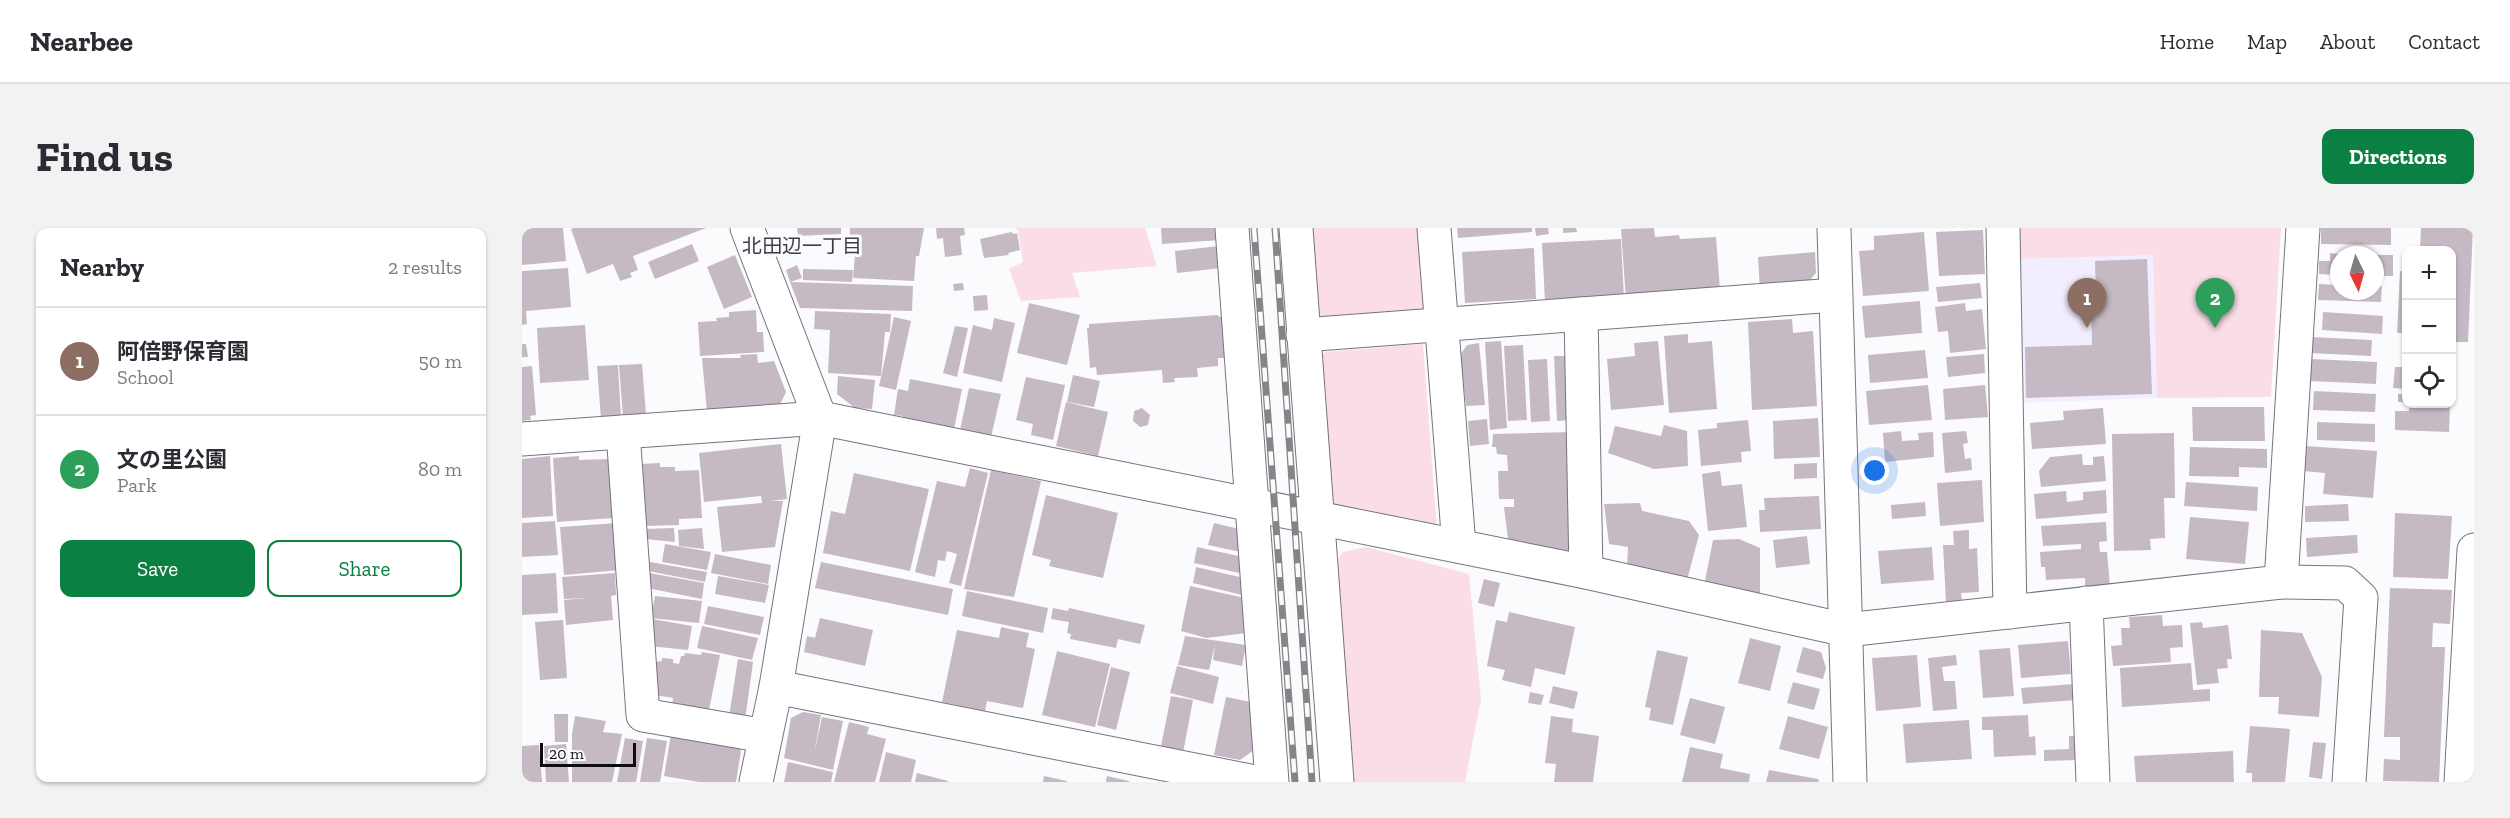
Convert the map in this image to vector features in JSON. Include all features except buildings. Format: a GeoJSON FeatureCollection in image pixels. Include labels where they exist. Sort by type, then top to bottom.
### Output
{"type":"FeatureCollection","features":[{"type":"Feature","properties":{"kind":"street"},"geometry":{"type":"LineString","coordinates":[[747,228],[820,418],[776,687],[756,782]]}},
{"type":"Feature","properties":{"kind":"street"},"geometry":{"type":"LineString","coordinates":[[1232,228],[1272,782]]}},
{"type":"Feature","properties":{"kind":"street"},"geometry":{"type":"LineString","coordinates":[[1296,228],[1337,782]]}},
{"type":"Feature","properties":{"kind":"street"},"geometry":{"type":"LineString","coordinates":[[1434,228],[1459,546]]}},
{"type":"Feature","properties":{"kind":"street"},"geometry":{"type":"LineString","coordinates":[[1834,228],[1850,782]]}},
{"type":"Feature","properties":{"kind":"street"},"geometry":{"type":"LineString","coordinates":[[2003,228],[2010,612]]}},
{"type":"Feature","properties":{"kind":"street"},"geometry":{"type":"LineString","coordinates":[[2281,582],[2303,228]]}},
{"type":"Feature","properties":{"kind":"street"},"geometry":{"type":"LineString","coordinates":[[1303,335],[1835,295]]}},
{"type":"Feature","properties":{"kind":"street"},"geometry":{"type":"LineString","coordinates":[[1581,314],[1586,572]]}},
{"type":"Feature","properties":{"kind":"street"},"geometry":{"type":"LineString","coordinates":[[522,439],[820,418],[1586,572],[1846,630],[2281,582],[2345,584],[2361,598],[2349,782]]}},
{"type":"Feature","properties":{"kind":"street"},"geometry":{"type":"LineString","coordinates":[[623,432],[643,715],[765,736]]}},
{"type":"Feature","properties":{"kind":"street"},"geometry":{"type":"LineString","coordinates":[[2461,782],[2474,549]]}},
{"type":"Feature","properties":{"kind":"street"},"geometry":{"type":"LineString","coordinates":[[2086,603],[2093,782]]}},
{"type":"Feature","properties":{"kind":"street"},"geometry":{"type":"LineString","coordinates":[[776,687],[1255,782]]}},
{"type":"Feature","properties":{"kind":"shaded area"},"geometry":{"type":"Polygon","coordinates":[[[1014,228],[1145,228],[1157,266],[1072,273],[1080,297],[1021,301],[1009,269],[1023,262],[1018,230],[1014,228]]]}},
{"type":"Feature","properties":{"kind":"shaded area"},"geometry":{"type":"Polygon","coordinates":[[[1304,228],[1420,228],[1426,314],[1322,325],[1311,311],[1304,228]]]}},
{"type":"Feature","properties":{"kind":"shaded area"},"geometry":{"type":"Polygon","coordinates":[[[2017,228],[2281,228],[2271,397],[2157,398],[2153,255],[2018,259],[2017,228]]]}},
{"type":"Feature","properties":{"kind":"shaded area"},"geometry":{"type":"Polygon","coordinates":[[[2153,254],[2157,398],[2019,403],[2018,259],[2153,254]]]}},
{"type":"Feature","properties":{"kind":"shaded area"},"geometry":{"type":"Polygon","coordinates":[[[1423,344],[1437,529],[1329,506],[1316,363],[1325,352],[1423,344]]]}},
{"type":"Feature","properties":{"kind":"shaded area"},"geometry":{"type":"Polygon","coordinates":[[[1366,547],[1469,574],[1481,699],[1465,782],[1353,782],[1335,564],[1343,552],[1366,547]]]}},
{"type":"Feature","properties":{"kind":"railway"},"geometry":{"type":"LineString","coordinates":[[1254,228],[1295,782]]}},
{"type":"Feature","properties":{"kind":"railway"},"geometry":{"type":"LineString","coordinates":[[1275,228],[1312,782]]}},
{"type":"Feature","properties":{"kind":"place","name":"阿倍野保育園"},"geometry":{"type":"Point","coordinates":[2087,328]}},
{"type":"Feature","properties":{"kind":"place","name":"文の里公園"},"geometry":{"type":"Point","coordinates":[2215,328]}},
{"type":"Feature","properties":{"kind":"district","name":"北田辺一丁目"},"geometry":{"type":"Point","coordinates":[802,246]}}]}
